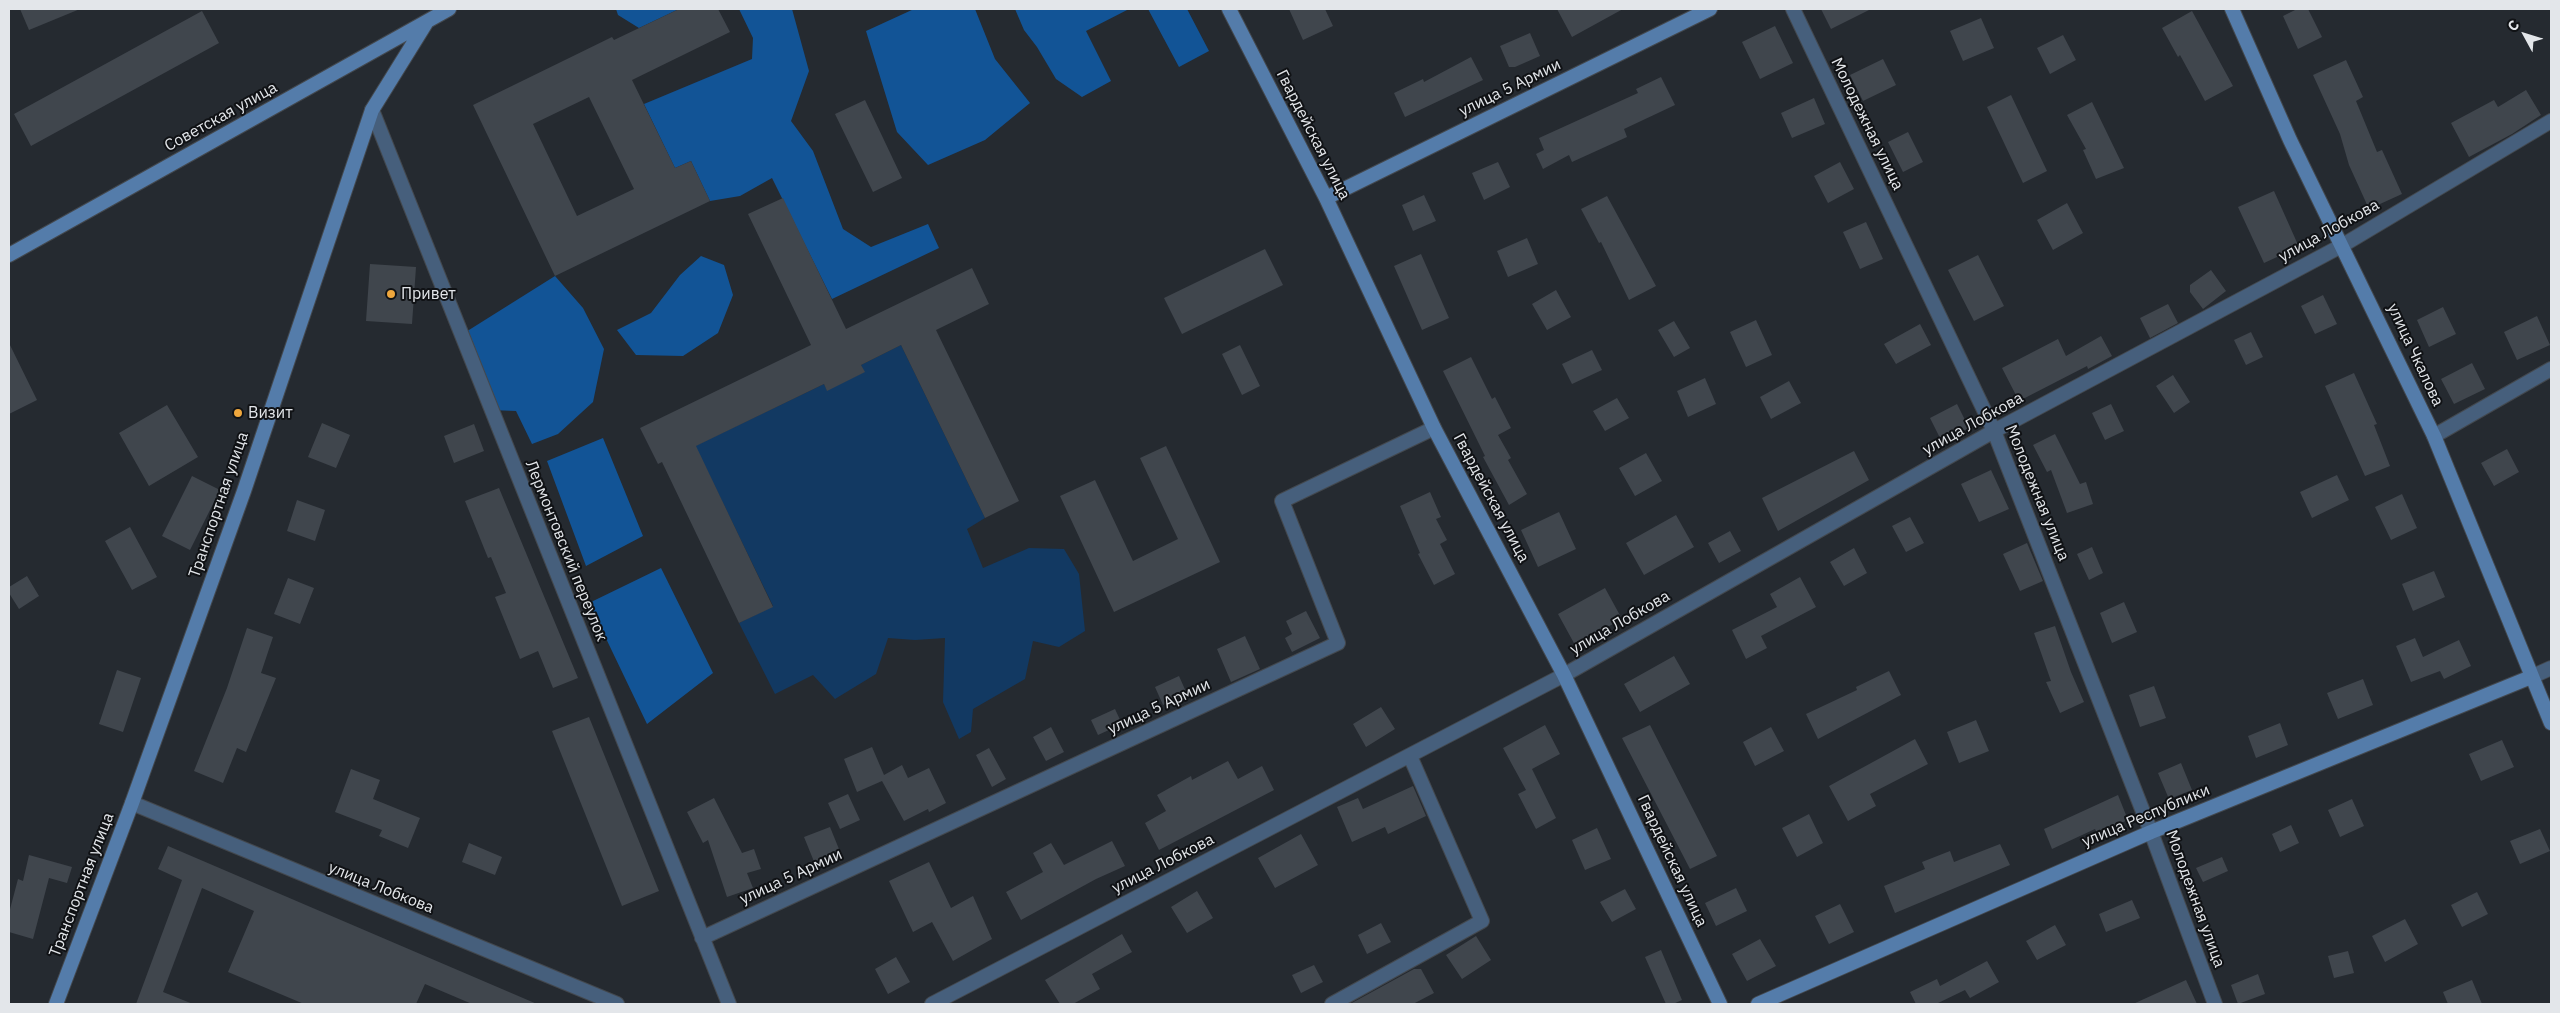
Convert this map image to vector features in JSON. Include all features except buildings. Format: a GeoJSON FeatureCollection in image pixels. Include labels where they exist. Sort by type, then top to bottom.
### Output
{"type":"FeatureCollection","features":[{"type":"Feature","properties":{"kind":"main road","name":"Советская улица"},"geometry":{"type":"LineString","coordinates":[[9,254],[449,9]]}},
{"type":"Feature","properties":{"kind":"main road","name":"Гвардейская улица"},"geometry":{"type":"LineString","coordinates":[[1229,9],[1326,198],[1434,428],[1564,675],[1720,1004]]}},
{"type":"Feature","properties":{"kind":"main road","name":"улица 5 Армии"},"geometry":{"type":"LineString","coordinates":[[1326,198],[1710,9]]}},
{"type":"Feature","properties":{"kind":"main road","name":"улица Чкалова"},"geometry":{"type":"LineString","coordinates":[[2232,9],[2290,140],[2343,245],[2434,436],[2551,723]]}},
{"type":"Feature","properties":{"kind":"main road","name":"Транспортная улица"},"geometry":{"type":"LineString","coordinates":[[56,1004],[132,803],[244,491],[372,110],[426,23]]}},
{"type":"Feature","properties":{"kind":"main road","name":"улица Республики"},"geometry":{"type":"LineString","coordinates":[[1758,1004],[2151,832],[2531,677]]}},
{"type":"Feature","properties":{"kind":"street","name":"Молодежная улица"},"geometry":{"type":"LineString","coordinates":[[1793,9],[1994,430],[2151,832],[2215,1004]]}},
{"type":"Feature","properties":{"kind":"street","name":"Лермонтовский переулок"},"geometry":{"type":"LineString","coordinates":[[372,110],[729,1004]]}},
{"type":"Feature","properties":{"kind":"street","name":"улица Лобкова"},"geometry":{"type":"LineString","coordinates":[[932,1004],[1564,675],[1994,430],[2343,245],[2551,121]]}},
{"type":"Feature","properties":{"kind":"street"},"geometry":{"type":"LineString","coordinates":[[2434,436],[2551,369]]}},
{"type":"Feature","properties":{"kind":"street","name":"улица 5 Армии"},"geometry":{"type":"LineString","coordinates":[[702,938],[1338,643],[1282,501],[1434,428]]}},
{"type":"Feature","properties":{"kind":"street","name":"улица Республики"},"geometry":{"type":"LineString","coordinates":[[2531,677],[2551,668]]}},
{"type":"Feature","properties":{"kind":"street"},"geometry":{"type":"LineString","coordinates":[[1332,1004],[1482,921],[1410,756]]}},
{"type":"Feature","properties":{"kind":"street","name":"улица Лобкова"},"geometry":{"type":"LineString","coordinates":[[132,803],[617,1004]]}},
{"type":"Feature","properties":{"kind":"shaded area"},"geometry":{"type":"Polygon","coordinates":[[[616,9],[679,9],[639,28],[618,15],[616,9]]]}},
{"type":"Feature","properties":{"kind":"shaded area"},"geometry":{"type":"Polygon","coordinates":[[[739,9],[792,9],[809,71],[791,121],[813,151],[843,229],[871,247],[928,224],[939,248],[832,299],[772,178],[740,196],[710,201],[691,161],[675,168],[644,104],[752,59],[753,38],[739,9]]]}},
{"type":"Feature","properties":{"kind":"shaded area"},"geometry":{"type":"Polygon","coordinates":[[[914,9],[975,9],[995,59],[1030,103],[985,140],[928,165],[897,132],[866,31],[914,9]]]}},
{"type":"Feature","properties":{"kind":"shaded area"},"geometry":{"type":"Polygon","coordinates":[[[1015,9],[1129,9],[1086,31],[1111,81],[1082,97],[1056,79],[1037,47],[1024,30],[1015,9]]]}},
{"type":"Feature","properties":{"kind":"shaded area"},"geometry":{"type":"Polygon","coordinates":[[[1148,9],[1187,9],[1209,51],[1179,67],[1148,9]]]}},
{"type":"Feature","properties":{"kind":"shaded area"},"geometry":{"type":"Polygon","coordinates":[[[701,256],[724,265],[733,295],[718,333],[683,356],[636,355],[617,330],[651,313],[680,275],[701,256]]]}},
{"type":"Feature","properties":{"kind":"shaded area"},"geometry":{"type":"Polygon","coordinates":[[[555,276],[583,308],[604,349],[593,402],[558,434],[532,444],[516,411],[491,410],[461,335],[555,276]]]}},
{"type":"Feature","properties":{"kind":"shaded area"},"geometry":{"type":"Polygon","coordinates":[[[901,345],[985,518],[967,529],[983,568],[1029,548],[1064,549],[1079,574],[1085,631],[1059,647],[1033,641],[1025,679],[973,709],[971,732],[959,739],[943,702],[945,638],[915,640],[888,638],[876,674],[835,699],[813,675],[775,694],[739,623],[773,606],[704,464],[676,455],[824,384],[827,390],[864,372],[861,365],[901,345]]]}},
{"type":"Feature","properties":{"kind":"shaded area"},"geometry":{"type":"Polygon","coordinates":[[[603,438],[643,536],[586,566],[547,461],[603,438]]]}},
{"type":"Feature","properties":{"kind":"shaded area"},"geometry":{"type":"Polygon","coordinates":[[[661,568],[713,673],[647,724],[589,603],[661,568]]]}},
{"type":"Feature","properties":{"kind":"place","name":"Привет"},"geometry":{"type":"Point","coordinates":[391,294]}},
{"type":"Feature","properties":{"kind":"place","name":"Визит"},"geometry":{"type":"Point","coordinates":[238,413]}}]}
